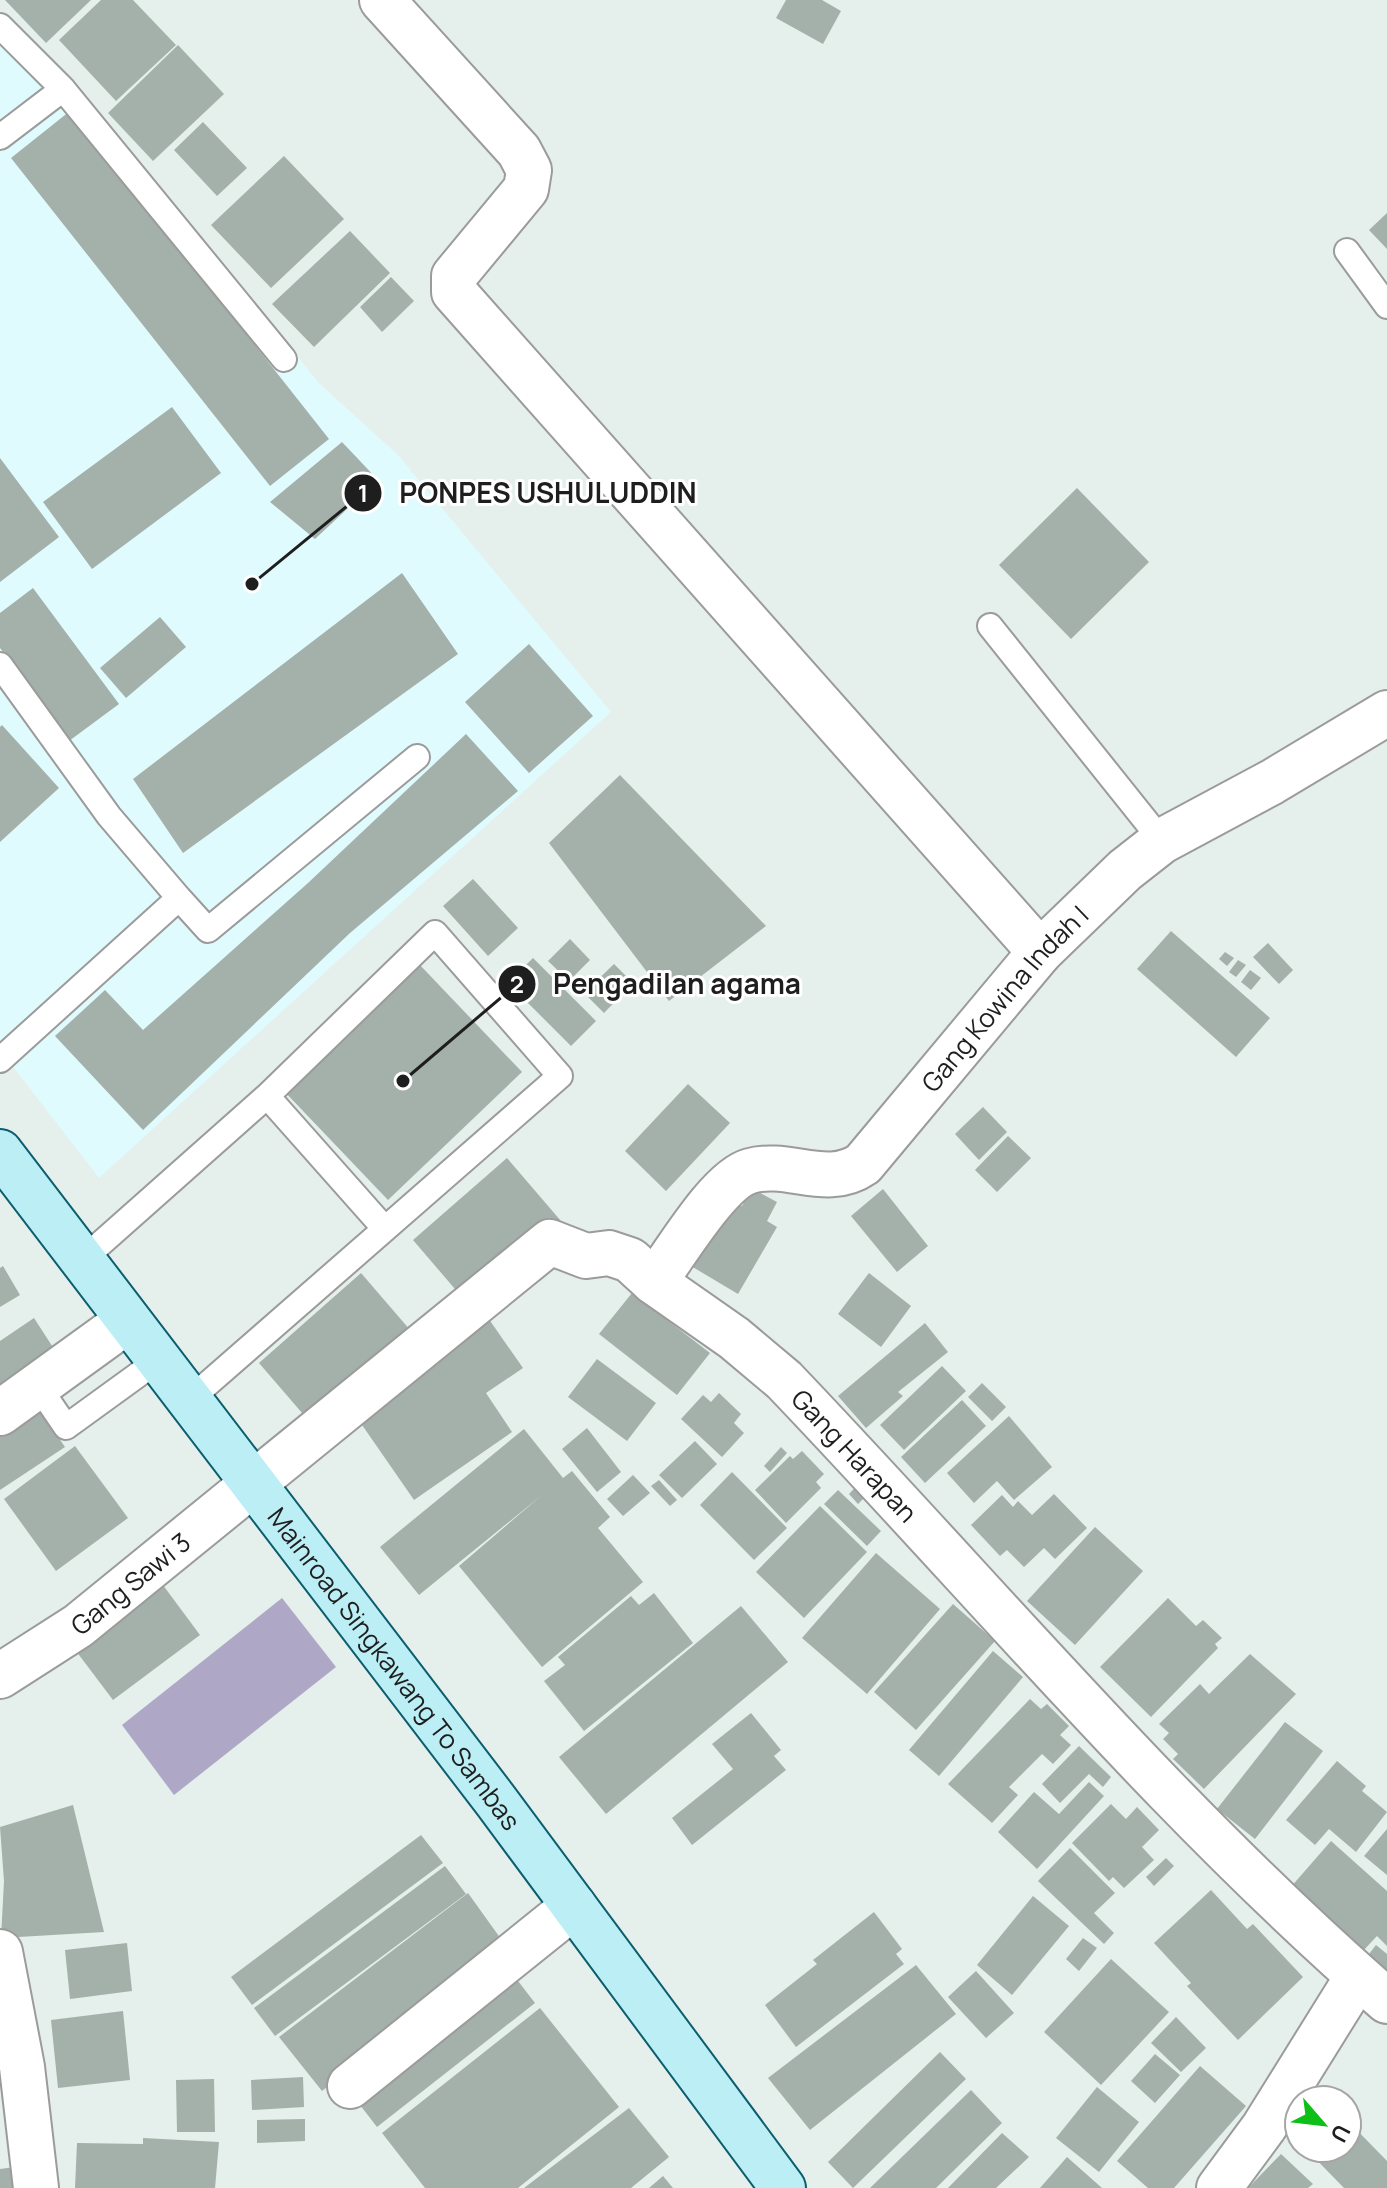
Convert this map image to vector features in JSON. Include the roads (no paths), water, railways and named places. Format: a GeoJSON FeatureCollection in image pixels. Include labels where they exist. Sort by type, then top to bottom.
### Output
{"type":"FeatureCollection","features":[{"type":"Feature","properties":{"kind":"street"},"geometry":{"type":"LineString","coordinates":[[382,0],[519,151],[529,170],[526,189],[454,276],[454,292],[1040,952]]}},
{"type":"Feature","properties":{"kind":"street","name":"Gang Kowina Indah I"},"geometry":{"type":"LineString","coordinates":[[654,1282],[725,1186],[747,1171],[768,1169],[833,1177],[849,1174],[863,1164],[1040,952],[1162,841],[1272,782],[1387,713]]}},
{"type":"Feature","properties":{"kind":"street","name":"Mainroad Singkawang To Sambas"},"geometry":{"type":"LineString","coordinates":[[0,1152],[157,1361],[255,1483],[783,2188]]}},
{"type":"Feature","properties":{"kind":"street","name":"Gang Harapan"},"geometry":{"type":"LineString","coordinates":[[255,1483],[550,1242],[586,1256],[609,1253],[630,1260],[654,1282],[734,1338],[784,1380],[1069,1688],[1373,1988]]}},
{"type":"Feature","properties":{"kind":"street"},"geometry":{"type":"LineString","coordinates":[[0,1413],[127,1321]]}},
{"type":"Feature","properties":{"kind":"street","name":"Gang Sawi 3"},"geometry":{"type":"LineString","coordinates":[[0,1676],[78,1626],[255,1483]]}},
{"type":"Feature","properties":{"kind":"street"},"geometry":{"type":"LineString","coordinates":[[350,2086],[574,1906]]}},
{"type":"Feature","properties":{"kind":"street"},"geometry":{"type":"LineString","coordinates":[[0,1952],[22,2067],[36,2188]]}},
{"type":"Feature","properties":{"kind":"street"},"geometry":{"type":"LineString","coordinates":[[1219,2188],[1373,1988]]}},
{"type":"Feature","properties":{"kind":"lane"},"geometry":{"type":"LineString","coordinates":[[0,26],[63,89],[284,359]]}},
{"type":"Feature","properties":{"kind":"lane"},"geometry":{"type":"LineString","coordinates":[[0,137],[63,89]]}},
{"type":"Feature","properties":{"kind":"lane"},"geometry":{"type":"LineString","coordinates":[[1347,251],[1387,306]]}},
{"type":"Feature","properties":{"kind":"lane"},"geometry":{"type":"LineString","coordinates":[[990,626],[1162,841]]}},
{"type":"Feature","properties":{"kind":"lane"},"geometry":{"type":"LineString","coordinates":[[0,665],[109,816],[208,930],[417,757]]}},
{"type":"Feature","properties":{"kind":"lane"},"geometry":{"type":"LineString","coordinates":[[0,1060],[179,898]]}},
{"type":"Feature","properties":{"kind":"lane"},"geometry":{"type":"LineString","coordinates":[[81,1261],[267,1096],[435,933],[560,1076],[188,1401]]}},
{"type":"Feature","properties":{"kind":"lane"},"geometry":{"type":"LineString","coordinates":[[267,1096],[385,1229]]}},
{"type":"Feature","properties":{"kind":"lane"},"geometry":{"type":"LineString","coordinates":[[38,1386],[66,1427],[157,1361]]}},
{"type":"Feature","properties":{"kind":"place","name":"PONPES USHULUDDIN"},"geometry":{"type":"Point","coordinates":[252,584]}},
{"type":"Feature","properties":{"kind":"place","name":"Pengadilan agama"},"geometry":{"type":"Point","coordinates":[403,1081]}}]}
